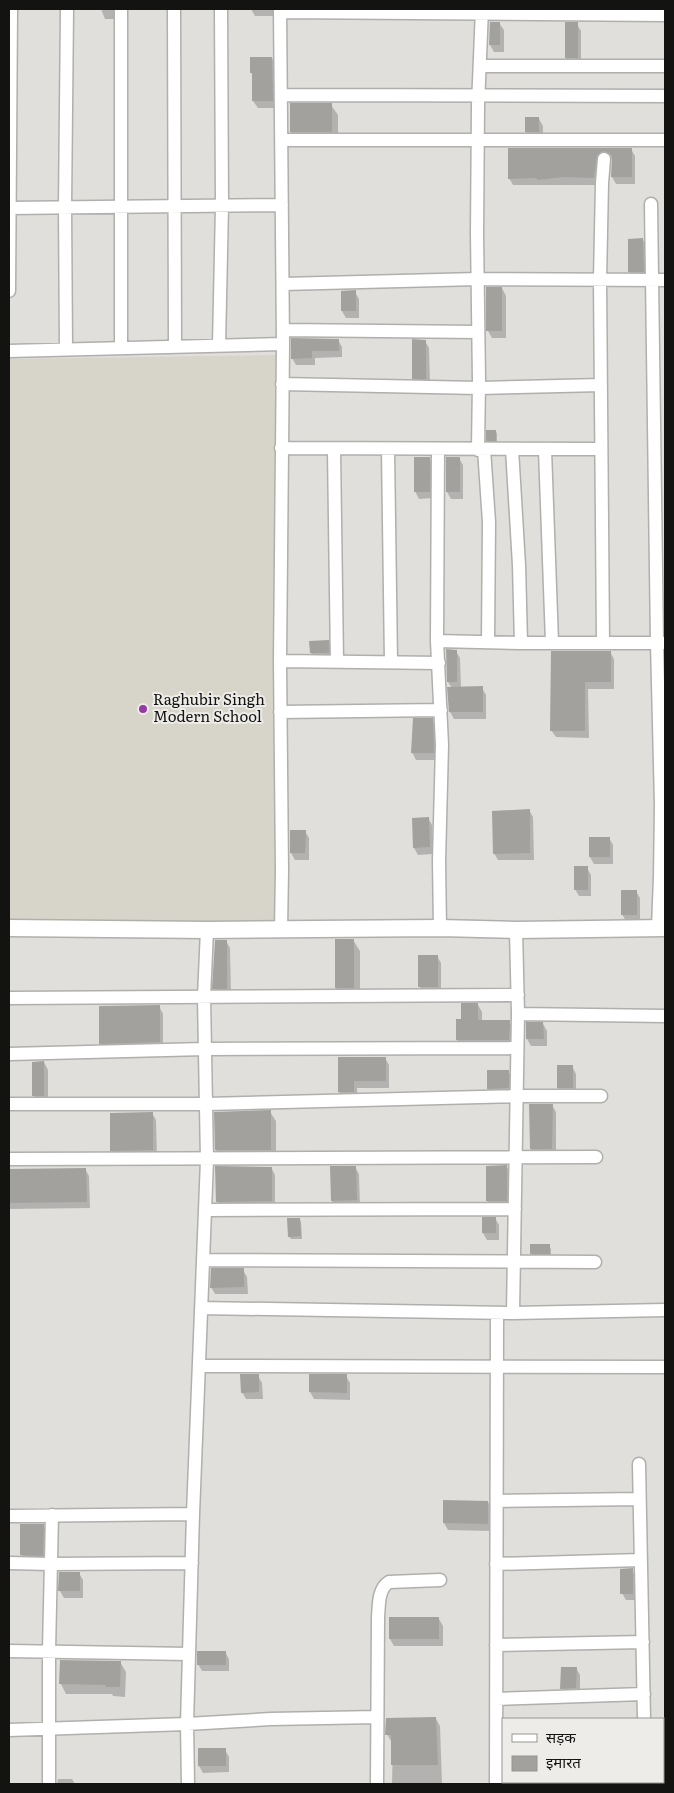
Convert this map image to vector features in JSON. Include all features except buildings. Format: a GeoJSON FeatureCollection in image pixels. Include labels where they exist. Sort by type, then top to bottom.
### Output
{"type":"FeatureCollection","features":[{"type":"Feature","properties":{"kind":"street"},"geometry":{"type":"LineString","coordinates":[[9,291],[11,9]]}},
{"type":"Feature","properties":{"kind":"street"},"geometry":{"type":"LineString","coordinates":[[66,349],[67,9]]}},
{"type":"Feature","properties":{"kind":"street"},"geometry":{"type":"LineString","coordinates":[[121,9],[121,348]]}},
{"type":"Feature","properties":{"kind":"street"},"geometry":{"type":"LineString","coordinates":[[174,9],[176,346]]}},
{"type":"Feature","properties":{"kind":"street"},"geometry":{"type":"LineString","coordinates":[[220,345],[222,206],[221,9]]}},
{"type":"Feature","properties":{"kind":"street"},"geometry":{"type":"LineString","coordinates":[[281,930],[280,661],[283,284],[280,10],[482,11],[665,16]]}},
{"type":"Feature","properties":{"kind":"street"},"geometry":{"type":"LineString","coordinates":[[482,11],[478,141],[478,332],[481,450],[489,522],[488,642]]}},
{"type":"Feature","properties":{"kind":"street"},"geometry":{"type":"LineString","coordinates":[[481,66],[665,66]]}},
{"type":"Feature","properties":{"kind":"street"},"geometry":{"type":"LineString","coordinates":[[281,95],[479,94],[665,96]]}},
{"type":"Feature","properties":{"kind":"street"},"geometry":{"type":"LineString","coordinates":[[282,140],[665,140]]}},
{"type":"Feature","properties":{"kind":"street"},"geometry":{"type":"LineString","coordinates":[[603,643],[600,280],[604,159]]}},
{"type":"Feature","properties":{"kind":"street"},"geometry":{"type":"LineString","coordinates":[[9,928],[281,930],[440,928],[516,930],[662,928],[660,876],[663,805],[659,280],[650,204]]}},
{"type":"Feature","properties":{"kind":"street"},"geometry":{"type":"LineString","coordinates":[[9,208],[282,205]]}},
{"type":"Feature","properties":{"kind":"street"},"geometry":{"type":"LineString","coordinates":[[283,284],[478,279],[659,280]]}},
{"type":"Feature","properties":{"kind":"street"},"geometry":{"type":"LineString","coordinates":[[283,330],[478,332]]}},
{"type":"Feature","properties":{"kind":"street"},"geometry":{"type":"LineString","coordinates":[[9,351],[283,344]]}},
{"type":"Feature","properties":{"kind":"street"},"geometry":{"type":"LineString","coordinates":[[282,384],[479,388],[601,385]]}},
{"type":"Feature","properties":{"kind":"street"},"geometry":{"type":"LineString","coordinates":[[281,448],[334,450],[601,450]]}},
{"type":"Feature","properties":{"kind":"street"},"geometry":{"type":"LineString","coordinates":[[334,450],[337,662]]}},
{"type":"Feature","properties":{"kind":"street"},"geometry":{"type":"LineString","coordinates":[[388,450],[391,662]]}},
{"type":"Feature","properties":{"kind":"street"},"geometry":{"type":"LineString","coordinates":[[438,450],[437,641],[442,745],[439,861],[440,928]]}},
{"type":"Feature","properties":{"kind":"street"},"geometry":{"type":"LineString","coordinates":[[512,450],[520,565],[521,643]]}},
{"type":"Feature","properties":{"kind":"street"},"geometry":{"type":"LineString","coordinates":[[545,450],[552,642]]}},
{"type":"Feature","properties":{"kind":"street"},"geometry":{"type":"LineString","coordinates":[[437,641],[661,643]]}},
{"type":"Feature","properties":{"kind":"street"},"geometry":{"type":"LineString","coordinates":[[280,661],[439,662]]}},
{"type":"Feature","properties":{"kind":"street"},"geometry":{"type":"LineString","coordinates":[[280,712],[441,710]]}},
{"type":"Feature","properties":{"kind":"street"},"geometry":{"type":"LineString","coordinates":[[188,1784],[187,1724],[193,1514],[207,1160],[204,997],[207,930]]}},
{"type":"Feature","properties":{"kind":"street"},"geometry":{"type":"LineString","coordinates":[[513,1313],[518,1014],[516,930]]}},
{"type":"Feature","properties":{"kind":"street"},"geometry":{"type":"LineString","coordinates":[[9,998],[518,994]]}},
{"type":"Feature","properties":{"kind":"street"},"geometry":{"type":"LineString","coordinates":[[518,1014],[665,1016]]}},
{"type":"Feature","properties":{"kind":"street"},"geometry":{"type":"LineString","coordinates":[[9,1054],[205,1049],[517,1048]]}},
{"type":"Feature","properties":{"kind":"street"},"geometry":{"type":"LineString","coordinates":[[9,1104],[206,1104],[516,1096],[601,1096]]}},
{"type":"Feature","properties":{"kind":"street"},"geometry":{"type":"LineString","coordinates":[[9,1159],[207,1160],[596,1157]]}},
{"type":"Feature","properties":{"kind":"street"},"geometry":{"type":"LineString","coordinates":[[205,1210],[515,1209]]}},
{"type":"Feature","properties":{"kind":"street"},"geometry":{"type":"LineString","coordinates":[[203,1260],[595,1262]]}},
{"type":"Feature","properties":{"kind":"street"},"geometry":{"type":"LineString","coordinates":[[201,1308],[497,1313],[665,1310]]}},
{"type":"Feature","properties":{"kind":"street"},"geometry":{"type":"LineString","coordinates":[[496,1784],[499,1764],[496,1699],[497,1313]]}},
{"type":"Feature","properties":{"kind":"street"},"geometry":{"type":"LineString","coordinates":[[199,1366],[665,1367]]}},
{"type":"Feature","properties":{"kind":"street"},"geometry":{"type":"LineString","coordinates":[[638,1464],[644,1718]]}},
{"type":"Feature","properties":{"kind":"street"},"geometry":{"type":"LineString","coordinates":[[497,1501],[639,1498]]}},
{"type":"Feature","properties":{"kind":"street"},"geometry":{"type":"LineString","coordinates":[[9,1516],[193,1514]]}},
{"type":"Feature","properties":{"kind":"street"},"geometry":{"type":"LineString","coordinates":[[49,1784],[52,1516]]}},
{"type":"Feature","properties":{"kind":"street"},"geometry":{"type":"LineString","coordinates":[[496,1564],[641,1560]]}},
{"type":"Feature","properties":{"kind":"street"},"geometry":{"type":"LineString","coordinates":[[9,1563],[192,1563]]}},
{"type":"Feature","properties":{"kind":"street"},"geometry":{"type":"LineString","coordinates":[[376,1784],[378,1617],[382,1591],[385,1584],[389,1582],[440,1580]]}},
{"type":"Feature","properties":{"kind":"street"},"geometry":{"type":"LineString","coordinates":[[496,1644],[643,1642]]}},
{"type":"Feature","properties":{"kind":"street"},"geometry":{"type":"LineString","coordinates":[[9,1651],[189,1654]]}},
{"type":"Feature","properties":{"kind":"street"},"geometry":{"type":"LineString","coordinates":[[496,1699],[644,1694]]}},
{"type":"Feature","properties":{"kind":"street"},"geometry":{"type":"LineString","coordinates":[[9,1730],[187,1724],[271,1718],[377,1717]]}},
{"type":"Feature","properties":{"kind":"shaded area","name":"Raghubir Singh Modern School"},"geometry":{"type":"Polygon","coordinates":[[[278,355],[275,496],[279,923],[9,925],[9,359],[278,355]]]}},
{"type":"Feature","properties":{"kind":"place","name":"Raghubir Singh Modern School"},"geometry":{"type":"Point","coordinates":[143,709]}}]}
